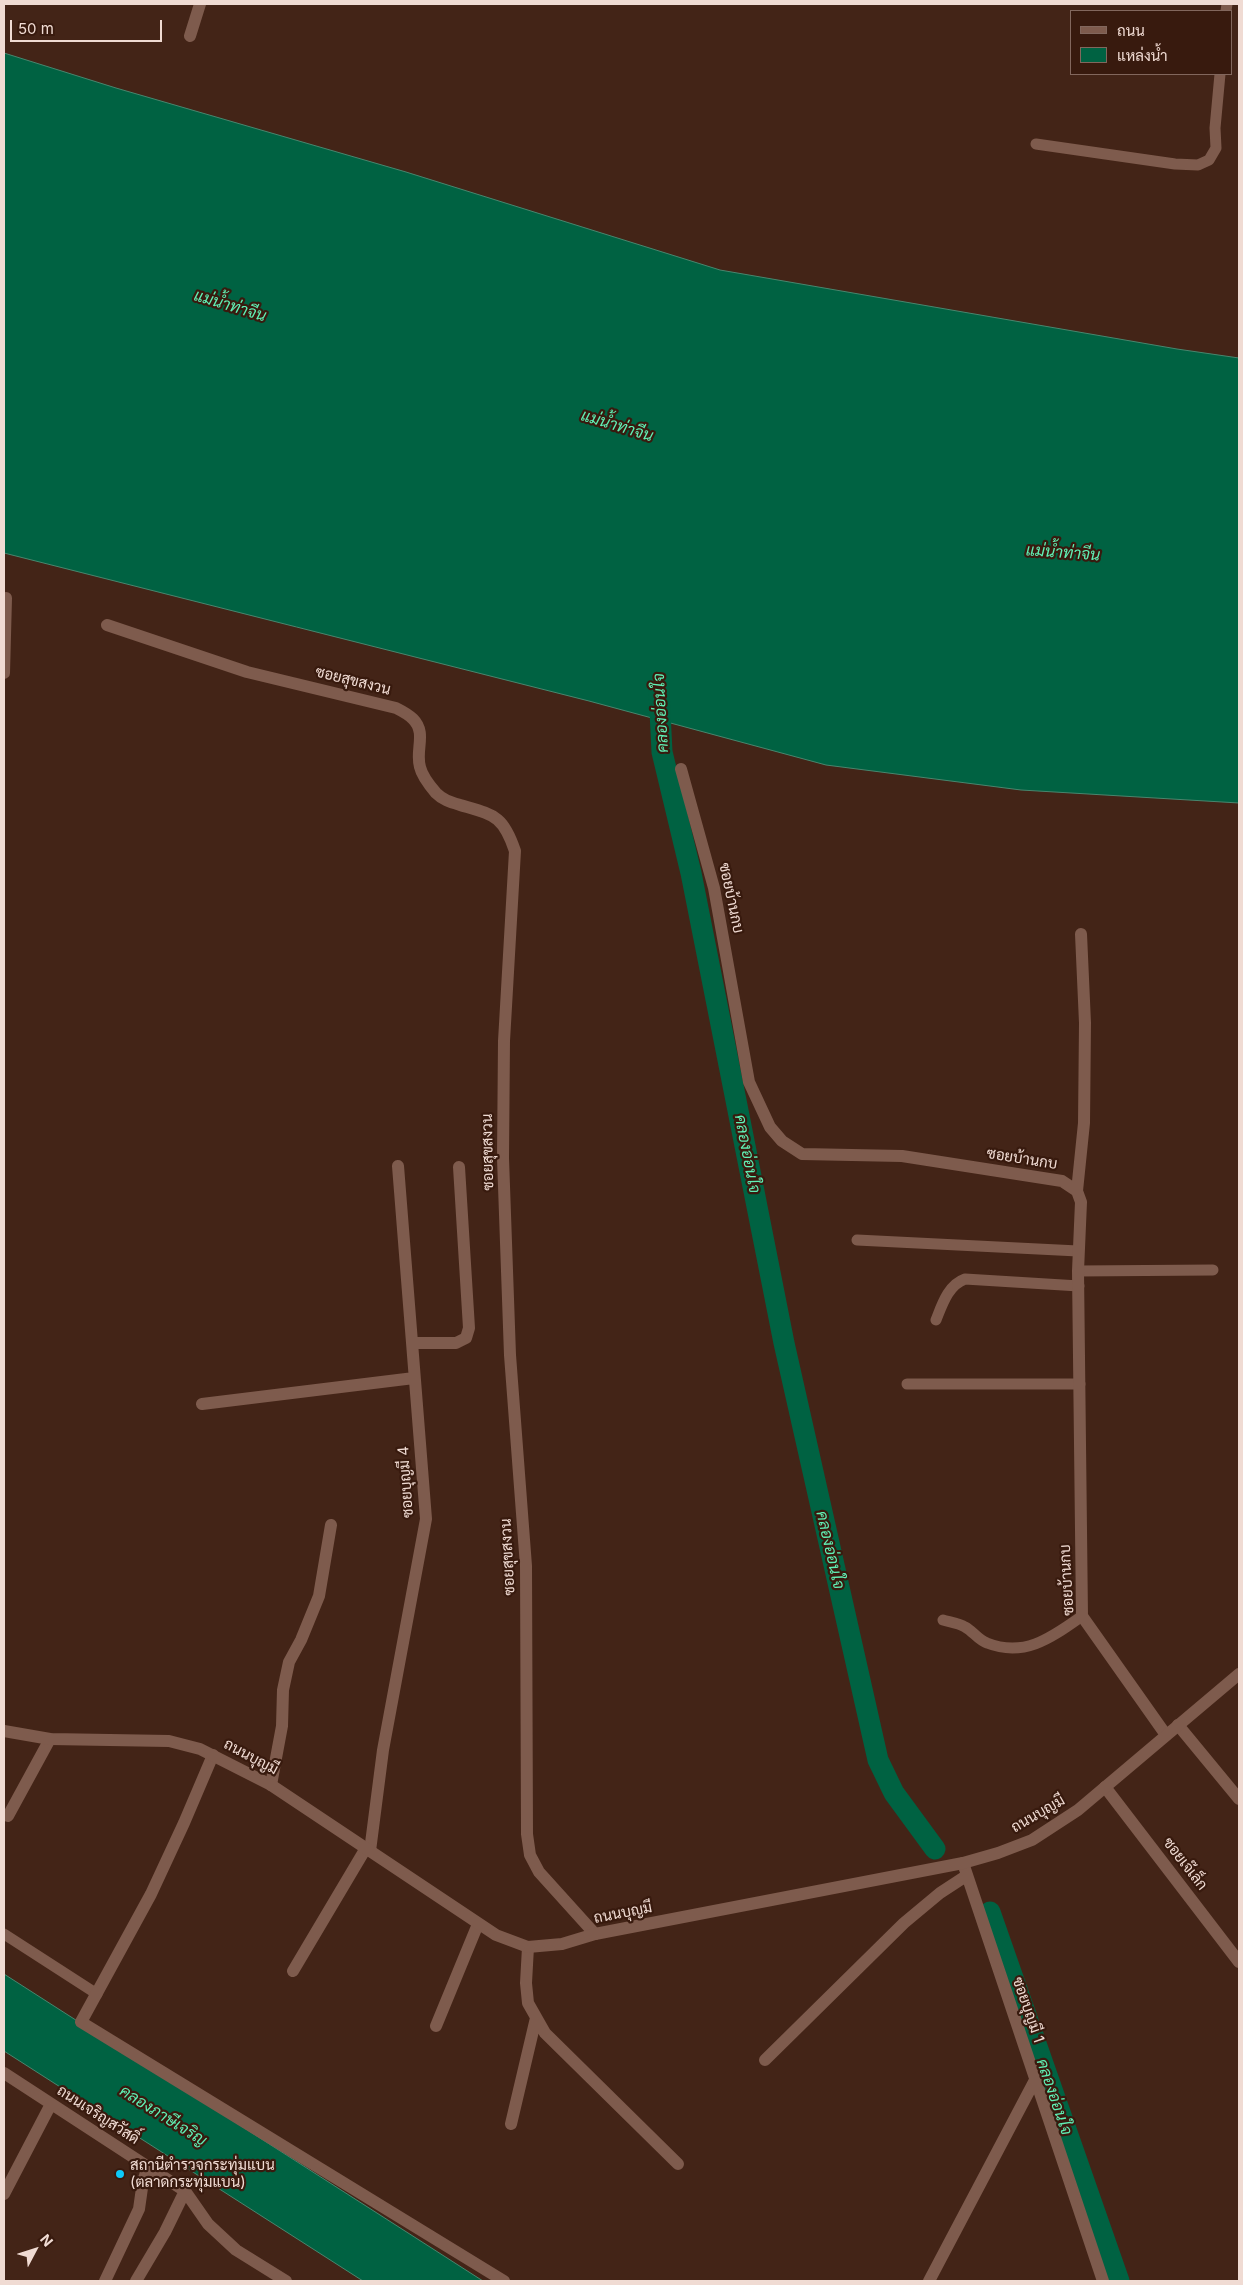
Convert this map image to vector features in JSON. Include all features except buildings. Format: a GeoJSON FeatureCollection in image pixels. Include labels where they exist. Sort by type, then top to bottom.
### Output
{"type":"FeatureCollection","features":[{"type":"Feature","properties":{"kind":"street"},"geometry":{"type":"LineString","coordinates":[[190,36],[200,4]]}},
{"type":"Feature","properties":{"kind":"street"},"geometry":{"type":"LineString","coordinates":[[4,673],[6,598]]}},
{"type":"Feature","properties":{"kind":"street","name":"ซอยสุขสงวน"},"geometry":{"type":"LineString","coordinates":[[107,625],[247,672],[396,708],[412,718],[418,726],[420,734],[419,766],[436,793],[444,800],[484,811],[498,819],[508,830],[515,851],[504,1040],[503,1158],[510,1355],[526,1566],[527,1834],[530,1855],[539,1872],[595,1934]]}},
{"type":"Feature","properties":{"kind":"street","name":"ซอยบ้านกบ"},"geometry":{"type":"LineString","coordinates":[[681,768],[714,888],[749,1082],[770,1127],[782,1141],[802,1154],[902,1156],[1062,1182],[1076,1191],[1081,1202],[1078,1286],[1082,1616],[1166,1735]]}},
{"type":"Feature","properties":{"kind":"street"},"geometry":{"type":"LineString","coordinates":[[1076,1191],[1084,1124],[1085,1023],[1082,934]]}},
{"type":"Feature","properties":{"kind":"street","name":"ซอยบุญมี 4"},"geometry":{"type":"LineString","coordinates":[[368,1850],[382,1750],[426,1519],[398,1166]]}},
{"type":"Feature","properties":{"kind":"street"},"geometry":{"type":"LineString","coordinates":[[412,1343],[456,1343],[466,1338],[469,1328],[459,1167]]}},
{"type":"Feature","properties":{"kind":"street"},"geometry":{"type":"LineString","coordinates":[[202,1404],[414,1378]]}},
{"type":"Feature","properties":{"kind":"street"},"geometry":{"type":"LineString","coordinates":[[271,1785],[282,1726],[283,1690],[289,1662],[301,1640],[319,1596],[331,1525]]}},
{"type":"Feature","properties":{"kind":"street","name":"ถนนบุญมี"},"geometry":{"type":"LineString","coordinates":[[4,1731],[50,1739],[169,1741],[213,1754],[271,1785],[478,1924],[496,1935],[528,1948],[562,1944],[595,1934],[963,1862],[998,1853],[1032,1840],[1078,1810],[1239,1674]]}},
{"type":"Feature","properties":{"kind":"street"},"geometry":{"type":"LineString","coordinates":[[1178,1725],[1239,1799]]}},
{"type":"Feature","properties":{"kind":"street"},"geometry":{"type":"LineString","coordinates":[[8,1816],[50,1739]]}},
{"type":"Feature","properties":{"kind":"street"},"geometry":{"type":"LineString","coordinates":[[213,1754],[151,1894],[81,2022],[504,2281]]}},
{"type":"Feature","properties":{"kind":"street","name":"ซอยเจ๊เล็ก"},"geometry":{"type":"LineString","coordinates":[[1105,1787],[1239,1962]]}},
{"type":"Feature","properties":{"kind":"street"},"geometry":{"type":"LineString","coordinates":[[293,1971],[368,1850]]}},
{"type":"Feature","properties":{"kind":"street","name":"ซอยบุญมี 1"},"geometry":{"type":"LineString","coordinates":[[963,1862],[966,1876],[1102,2280]]}},
{"type":"Feature","properties":{"kind":"street"},"geometry":{"type":"LineString","coordinates":[[765,2060],[904,1923],[940,1893],[966,1876]]}},
{"type":"Feature","properties":{"kind":"street"},"geometry":{"type":"LineString","coordinates":[[436,2026],[478,1924]]}},
{"type":"Feature","properties":{"kind":"street"},"geometry":{"type":"LineString","coordinates":[[528,1948],[526,1983],[528,2003],[545,2033],[678,2164]]}},
{"type":"Feature","properties":{"kind":"street"},"geometry":{"type":"LineString","coordinates":[[511,2124],[536,2018]]}},
{"type":"Feature","properties":{"kind":"street","name":"ถนนเจริญสวัสดิ์"},"geometry":{"type":"LineString","coordinates":[[4,2073],[185,2191],[208,2224],[236,2250],[286,2281]]}},
{"type":"Feature","properties":{"kind":"street"},"geometry":{"type":"LineString","coordinates":[[929,2281],[1035,2080]]}},
{"type":"Feature","properties":{"kind":"street"},"geometry":{"type":"LineString","coordinates":[[4,2194],[51,2104]]}},
{"type":"Feature","properties":{"kind":"street"},"geometry":{"type":"LineString","coordinates":[[105,2281],[139,2209],[143,2180],[148,2167]]}},
{"type":"Feature","properties":{"kind":"street"},"geometry":{"type":"LineString","coordinates":[[136,2281],[165,2232],[185,2191]]}},
{"type":"Feature","properties":{"kind":"lane"},"geometry":{"type":"LineString","coordinates":[[1036,144],[1175,164],[1198,165],[1209,160],[1216,148],[1215,128],[1220,75]]}},
{"type":"Feature","properties":{"kind":"lane"},"geometry":{"type":"LineString","coordinates":[[856,1240],[1078,1251]]}},
{"type":"Feature","properties":{"kind":"lane"},"geometry":{"type":"LineString","coordinates":[[1078,1271],[1213,1270]]}},
{"type":"Feature","properties":{"kind":"lane"},"geometry":{"type":"LineString","coordinates":[[936,1320],[944,1298],[959,1281],[965,1279],[1078,1286]]}},
{"type":"Feature","properties":{"kind":"lane"},"geometry":{"type":"LineString","coordinates":[[907,1384],[1080,1384]]}},
{"type":"Feature","properties":{"kind":"lane"},"geometry":{"type":"LineString","coordinates":[[943,1620],[965,1627],[985,1643],[1001,1647],[1026,1647],[1049,1639],[1082,1616]]}},
{"type":"Feature","properties":{"kind":"lane"},"geometry":{"type":"LineString","coordinates":[[4,1934],[97,1994]]}},
{"type":"Feature","properties":{"kind":"water","name":"แม่น้ำท่าจีน"},"geometry":{"type":"Polygon","coordinates":[[[4,53],[116,88],[406,172],[720,270],[1239,358],[1239,803],[1021,790],[826,765],[589,701],[4,553],[4,53]]]}},
{"type":"Feature","properties":{"kind":"water","name":"คลองภาษีเจริญ"},"geometry":{"type":"Polygon","coordinates":[[[4,1974],[483,2281],[363,2281],[4,2051],[4,1974]]]}},
{"type":"Feature","properties":{"kind":"waterway","name":"คลองอ่อนใจ"},"geometry":{"type":"LineString","coordinates":[[659,691],[662,752],[691,873],[784,1343],[878,1760],[894,1793],[935,1849]]}},
{"type":"Feature","properties":{"kind":"waterway","name":"คลองอ่อนใจ"},"geometry":{"type":"LineString","coordinates":[[990,1912],[1119,2281]]}},
{"type":"Feature","properties":{"kind":"place","name":"สถานีตำรวจกระทุ่มแบน (ตลาดกระทุ่มแบน)"},"geometry":{"type":"Point","coordinates":[120,2174]}}]}
